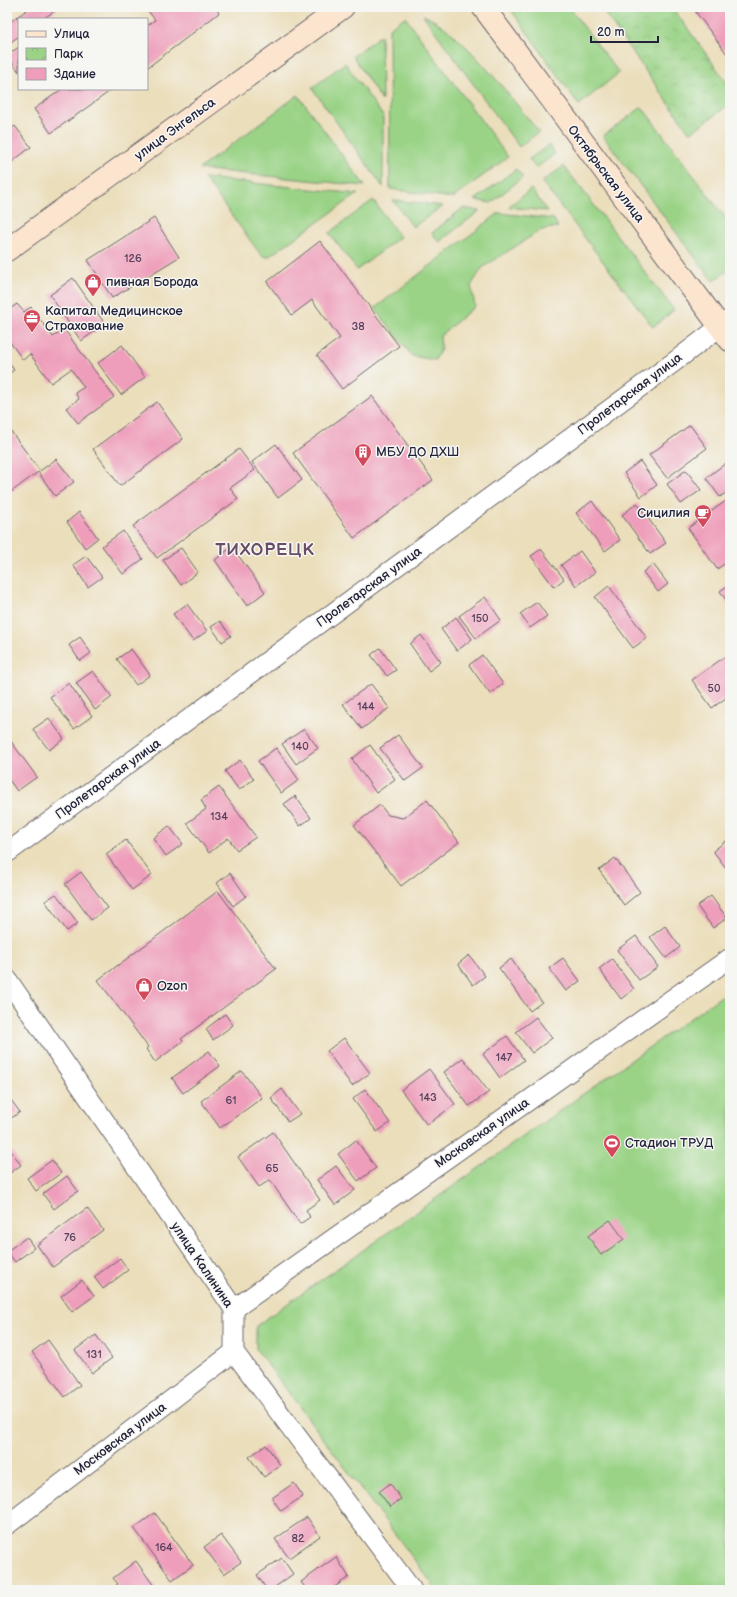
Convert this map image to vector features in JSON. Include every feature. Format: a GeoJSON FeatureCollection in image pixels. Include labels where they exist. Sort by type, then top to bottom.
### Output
{"type":"FeatureCollection","features":[{"type":"Feature","properties":{"kind":"main road","name":"улица Энгельса"},"geometry":{"type":"LineString","coordinates":[[7,250],[343,7]]}},
{"type":"Feature","properties":{"kind":"main road","name":"Октябрьская улица"},"geometry":{"type":"LineString","coordinates":[[483,7],[726,328]]}},
{"type":"Feature","properties":{"kind":"street","name":"Пролетарская улица"},"geometry":{"type":"LineString","coordinates":[[7,853],[674,362],[726,328]]}},
{"type":"Feature","properties":{"kind":"street","name":"Московская улица"},"geometry":{"type":"LineString","coordinates":[[234,1309],[730,958]]}},
{"type":"Feature","properties":{"kind":"street","name":"улица Калинина"},"geometry":{"type":"LineString","coordinates":[[7,979],[234,1309],[234,1352]]}},
{"type":"Feature","properties":{"kind":"street","name":"Московская улица"},"geometry":{"type":"LineString","coordinates":[[7,1525],[234,1352]]}},
{"type":"Feature","properties":{"kind":"street"},"geometry":{"type":"LineString","coordinates":[[234,1352],[412,1590]]}},
{"type":"Feature","properties":{"kind":"green space"},"geometry":{"type":"Polygon","coordinates":[[[509,7],[569,7],[619,73],[579,105],[509,7]]]}},
{"type":"Feature","properties":{"kind":"green space"},"geometry":{"type":"Polygon","coordinates":[[[600,7],[672,7],[730,87],[730,104],[690,133],[600,7]]]}},
{"type":"Feature","properties":{"kind":"green space"},"geometry":{"type":"Polygon","coordinates":[[[423,15],[437,22],[469,49],[501,85],[539,132],[519,147],[423,15]]]}},
{"type":"Feature","properties":{"kind":"green space"},"geometry":{"type":"Polygon","coordinates":[[[405,17],[508,157],[453,198],[390,189],[389,28],[405,17]]]}},
{"type":"Feature","properties":{"kind":"green space"},"geometry":{"type":"Polygon","coordinates":[[[381,35],[382,101],[353,56],[381,35]]]}},
{"type":"Feature","properties":{"kind":"green space"},"geometry":{"type":"Polygon","coordinates":[[[345,63],[383,116],[383,187],[312,88],[345,63]]]}},
{"type":"Feature","properties":{"kind":"green space"},"geometry":{"type":"Polygon","coordinates":[[[298,95],[365,186],[199,169],[298,95]]]}},
{"type":"Feature","properties":{"kind":"green space"},"geometry":{"type":"Polygon","coordinates":[[[642,107],[730,224],[730,269],[713,281],[603,136],[642,107]]]}},
{"type":"Feature","properties":{"kind":"green space"},"geometry":{"type":"Polygon","coordinates":[[[549,145],[555,154],[536,168],[529,159],[549,145]]]}},
{"type":"Feature","properties":{"kind":"green space"},"geometry":{"type":"Polygon","coordinates":[[[564,166],[674,310],[653,327],[542,182],[564,166]]]}},
{"type":"Feature","properties":{"kind":"green space"},"geometry":{"type":"Polygon","coordinates":[[[516,169],[523,177],[491,203],[475,200],[516,169]]]}},
{"type":"Feature","properties":{"kind":"green space"},"geometry":{"type":"Polygon","coordinates":[[[204,178],[358,194],[268,257],[261,255],[204,178]]]}},
{"type":"Feature","properties":{"kind":"green space"},"geometry":{"type":"Polygon","coordinates":[[[531,189],[547,211],[508,207],[531,189]]]}},
{"type":"Feature","properties":{"kind":"green space"},"geometry":{"type":"Polygon","coordinates":[[[373,200],[400,237],[357,270],[329,233],[373,200]]]}},
{"type":"Feature","properties":{"kind":"green space"},"geometry":{"type":"Polygon","coordinates":[[[393,200],[443,206],[413,227],[393,200]]]}},
{"type":"Feature","properties":{"kind":"green space"},"geometry":{"type":"Polygon","coordinates":[[[463,208],[480,211],[439,242],[432,233],[463,208]]]}},
{"type":"Feature","properties":{"kind":"green space"},"geometry":{"type":"Polygon","coordinates":[[[499,213],[554,219],[558,227],[541,230],[482,268],[471,286],[475,306],[440,336],[441,349],[435,360],[412,356],[375,308],[499,213]]]}},
{"type":"Feature","properties":{"kind":"green space","name":"Стадион ТРУД"},"geometry":{"type":"Polygon","coordinates":[[[730,990],[730,1590],[437,1590],[256,1349],[256,1326],[730,990]]]}},
{"type":"Feature","properties":{"kind":"building"},"geometry":{"type":"Polygon","coordinates":[[[31,7],[60,7],[44,18],[18,18],[18,37],[7,45],[7,24],[31,7]]]}},
{"type":"Feature","properties":{"kind":"building"},"geometry":{"type":"Polygon","coordinates":[[[145,7],[215,7],[219,13],[148,67],[148,25],[155,20],[145,7]]]}},
{"type":"Feature","properties":{"kind":"building"},"geometry":{"type":"Polygon","coordinates":[[[692,7],[730,7],[730,58],[692,7]]]}},
{"type":"Feature","properties":{"kind":"building"},"geometry":{"type":"Polygon","coordinates":[[[18,48],[18,71],[7,55],[18,48]]]}},
{"type":"Feature","properties":{"kind":"building"},"geometry":{"type":"Polygon","coordinates":[[[61,90],[112,90],[51,133],[34,109],[61,90]]]}},
{"type":"Feature","properties":{"kind":"building"},"geometry":{"type":"Polygon","coordinates":[[[15,126],[31,147],[7,166],[7,132],[15,126]]]}},
{"type":"Feature","properties":{"kind":"building"},"geometry":{"type":"Polygon","coordinates":[[[154,218],[179,257],[112,298],[88,260],[154,218]]]}},
{"type":"Feature","properties":{"kind":"building"},"geometry":{"type":"Polygon","coordinates":[[[320,241],[399,346],[342,389],[317,355],[340,338],[312,300],[292,315],[267,282],[320,241]]]}},
{"type":"Feature","properties":{"kind":"building"},"geometry":{"type":"Polygon","coordinates":[[[73,278],[105,324],[81,341],[50,295],[73,278]]]}},
{"type":"Feature","properties":{"kind":"building"},"geometry":{"type":"Polygon","coordinates":[[[17,304],[24,312],[31,307],[53,337],[64,329],[114,397],[78,423],[66,408],[79,399],[75,393],[84,387],[71,369],[51,383],[30,354],[23,360],[7,338],[7,311],[17,304]]]}},
{"type":"Feature","properties":{"kind":"building"},"geometry":{"type":"Polygon","coordinates":[[[122,345],[145,377],[121,395],[98,363],[122,345]]]}},
{"type":"Feature","properties":{"kind":"building"},"geometry":{"type":"Polygon","coordinates":[[[7,360],[14,370],[7,375],[7,360]]]}},
{"type":"Feature","properties":{"kind":"building","name":"МБУ ДО ДХШ"},"geometry":{"type":"Polygon","coordinates":[[[372,396],[433,480],[354,538],[293,453],[372,396]]]}},
{"type":"Feature","properties":{"kind":"building"},"geometry":{"type":"Polygon","coordinates":[[[157,402],[183,439],[120,486],[93,449],[157,402]]]}},
{"type":"Feature","properties":{"kind":"building"},"geometry":{"type":"Polygon","coordinates":[[[690,425],[707,448],[667,478],[649,455],[690,425]]]}},
{"type":"Feature","properties":{"kind":"building"},"geometry":{"type":"Polygon","coordinates":[[[7,426],[40,471],[56,459],[74,482],[55,496],[38,472],[7,495],[7,426]]]}},
{"type":"Feature","properties":{"kind":"building"},"geometry":{"type":"Polygon","coordinates":[[[276,444],[302,480],[278,498],[252,462],[276,444]]]}},
{"type":"Feature","properties":{"kind":"building"},"geometry":{"type":"Polygon","coordinates":[[[239,449],[255,470],[230,488],[238,499],[157,558],[133,526],[239,449]]]}},
{"type":"Feature","properties":{"kind":"building"},"geometry":{"type":"Polygon","coordinates":[[[730,460],[730,490],[720,497],[706,478],[730,460]]]}},
{"type":"Feature","properties":{"kind":"building"},"geometry":{"type":"Polygon","coordinates":[[[640,461],[657,485],[641,497],[624,473],[640,461]]]}},
{"type":"Feature","properties":{"kind":"building"},"geometry":{"type":"Polygon","coordinates":[[[686,470],[701,490],[681,504],[667,484],[686,470]]]}},
{"type":"Feature","properties":{"kind":"building"},"geometry":{"type":"Polygon","coordinates":[[[730,498],[730,560],[717,569],[688,528],[730,498]]]}},
{"type":"Feature","properties":{"kind":"building"},"geometry":{"type":"Polygon","coordinates":[[[592,501],[620,540],[605,551],[576,513],[592,501]]]}},
{"type":"Feature","properties":{"kind":"building"},"geometry":{"type":"Polygon","coordinates":[[[637,503],[666,543],[650,554],[622,515],[637,503]]]}},
{"type":"Feature","properties":{"kind":"building"},"geometry":{"type":"Polygon","coordinates":[[[79,512],[98,538],[85,548],[67,522],[79,512]]]}},
{"type":"Feature","properties":{"kind":"building"},"geometry":{"type":"Polygon","coordinates":[[[123,531],[143,559],[123,574],[102,546],[123,531]]]}},
{"type":"Feature","properties":{"kind":"building"},"geometry":{"type":"Polygon","coordinates":[[[232,547],[265,592],[247,606],[215,560],[232,547]]]}},
{"type":"Feature","properties":{"kind":"building"},"geometry":{"type":"Polygon","coordinates":[[[181,548],[198,572],[181,585],[163,560],[181,548]]]}},
{"type":"Feature","properties":{"kind":"building"},"geometry":{"type":"Polygon","coordinates":[[[541,549],[564,579],[554,587],[531,556],[541,549]]]}},
{"type":"Feature","properties":{"kind":"building"},"geometry":{"type":"Polygon","coordinates":[[[580,551],[595,572],[576,586],[561,565],[580,551]]]}},
{"type":"Feature","properties":{"kind":"building"},"geometry":{"type":"Polygon","coordinates":[[[86,556],[102,577],[88,587],[73,565],[86,556]]]}},
{"type":"Feature","properties":{"kind":"building"},"geometry":{"type":"Polygon","coordinates":[[[653,564],[668,584],[658,592],[643,572],[653,564]]]}},
{"type":"Feature","properties":{"kind":"building"},"geometry":{"type":"Polygon","coordinates":[[[730,584],[730,606],[720,591],[730,584]]]}},
{"type":"Feature","properties":{"kind":"building"},"geometry":{"type":"Polygon","coordinates":[[[609,586],[647,638],[633,648],[595,597],[609,586]]]}},
{"type":"Feature","properties":{"kind":"building"},"geometry":{"type":"Polygon","coordinates":[[[485,597],[501,620],[476,638],[459,616],[485,597]]]}},
{"type":"Feature","properties":{"kind":"building"},"geometry":{"type":"Polygon","coordinates":[[[537,602],[547,616],[530,628],[520,614],[537,602]]]}},
{"type":"Feature","properties":{"kind":"building"},"geometry":{"type":"Polygon","coordinates":[[[187,604],[207,631],[193,641],[173,614],[187,604]]]}},
{"type":"Feature","properties":{"kind":"building"},"geometry":{"type":"Polygon","coordinates":[[[456,617],[472,639],[457,651],[441,629],[456,617]]]}},
{"type":"Feature","properties":{"kind":"building"},"geometry":{"type":"Polygon","coordinates":[[[220,621],[231,636],[222,642],[211,627],[220,621]]]}},
{"type":"Feature","properties":{"kind":"building"},"geometry":{"type":"Polygon","coordinates":[[[421,635],[441,662],[429,671],[410,644],[421,635]]]}},
{"type":"Feature","properties":{"kind":"building"},"geometry":{"type":"Polygon","coordinates":[[[80,637],[91,653],[80,661],[69,645],[80,637]]]}},
{"type":"Feature","properties":{"kind":"building"},"geometry":{"type":"Polygon","coordinates":[[[380,648],[396,670],[387,676],[371,655],[380,648]]]}},
{"type":"Feature","properties":{"kind":"building"},"geometry":{"type":"Polygon","coordinates":[[[131,649],[150,675],[136,685],[117,659],[131,649]]]}},
{"type":"Feature","properties":{"kind":"building"},"geometry":{"type":"Polygon","coordinates":[[[730,653],[730,695],[712,708],[692,680],[730,653]]]}},
{"type":"Feature","properties":{"kind":"building"},"geometry":{"type":"Polygon","coordinates":[[[482,655],[503,684],[490,694],[469,665],[482,655]]]}},
{"type":"Feature","properties":{"kind":"building"},"geometry":{"type":"Polygon","coordinates":[[[93,671],[112,697],[95,710],[76,683],[93,671]]]}},
{"type":"Feature","properties":{"kind":"building"},"geometry":{"type":"Polygon","coordinates":[[[69,683],[92,716],[74,729],[50,697],[69,683]]]}},
{"type":"Feature","properties":{"kind":"building"},"geometry":{"type":"Polygon","coordinates":[[[371,684],[389,708],[362,729],[343,704],[371,684]]]}},
{"type":"Feature","properties":{"kind":"building"},"geometry":{"type":"Polygon","coordinates":[[[49,718],[64,739],[49,750],[33,729],[49,718]]]}},
{"type":"Feature","properties":{"kind":"building"},"geometry":{"type":"Polygon","coordinates":[[[304,729],[318,748],[296,764],[282,744],[304,729]]]}},
{"type":"Feature","properties":{"kind":"building"},"geometry":{"type":"Polygon","coordinates":[[[398,735],[423,768],[405,781],[380,748],[398,735]]]}},
{"type":"Feature","properties":{"kind":"building"},"geometry":{"type":"Polygon","coordinates":[[[7,736],[37,777],[17,791],[7,777],[7,736]]]}},
{"type":"Feature","properties":{"kind":"building"},"geometry":{"type":"Polygon","coordinates":[[[370,745],[395,779],[376,793],[352,759],[370,745]]]}},
{"type":"Feature","properties":{"kind":"building"},"geometry":{"type":"Polygon","coordinates":[[[276,748],[299,780],[281,793],[258,761],[276,748]]]}},
{"type":"Feature","properties":{"kind":"building"},"geometry":{"type":"Polygon","coordinates":[[[240,760],[254,779],[239,790],[225,771],[240,760]]]}},
{"type":"Feature","properties":{"kind":"building"},"geometry":{"type":"Polygon","coordinates":[[[219,787],[256,837],[237,850],[228,838],[209,853],[187,823],[206,809],[201,800],[219,787]]]}},
{"type":"Feature","properties":{"kind":"building"},"geometry":{"type":"Polygon","coordinates":[[[295,796],[311,818],[300,826],[284,804],[295,796]]]}},
{"type":"Feature","properties":{"kind":"building"},"geometry":{"type":"Polygon","coordinates":[[[427,800],[459,842],[401,886],[354,825],[380,805],[388,815],[403,818],[427,800]]]}},
{"type":"Feature","properties":{"kind":"building"},"geometry":{"type":"Polygon","coordinates":[[[169,826],[183,844],[166,856],[153,838],[169,826]]]}},
{"type":"Feature","properties":{"kind":"building"},"geometry":{"type":"Polygon","coordinates":[[[730,838],[730,873],[713,851],[730,838]]]}},
{"type":"Feature","properties":{"kind":"building"},"geometry":{"type":"Polygon","coordinates":[[[126,840],[152,875],[132,890],[106,854],[126,840]]]}},
{"type":"Feature","properties":{"kind":"building"},"geometry":{"type":"Polygon","coordinates":[[[615,858],[640,892],[624,905],[599,870],[615,858]]]}},
{"type":"Feature","properties":{"kind":"building"},"geometry":{"type":"Polygon","coordinates":[[[81,872],[108,908],[91,920],[65,884],[81,872]]]}},
{"type":"Feature","properties":{"kind":"building"},"geometry":{"type":"Polygon","coordinates":[[[230,873],[246,896],[233,906],[217,883],[230,873]]]}},
{"type":"Feature","properties":{"kind":"building"},"geometry":{"type":"Polygon","coordinates":[[[218,891],[276,969],[181,1039],[183,1041],[155,1062],[146,1049],[148,1047],[98,980],[218,891]]]}},
{"type":"Feature","properties":{"kind":"building"},"geometry":{"type":"Polygon","coordinates":[[[56,894],[78,923],[67,931],[45,901],[56,894]]]}},
{"type":"Feature","properties":{"kind":"building"},"geometry":{"type":"Polygon","coordinates":[[[711,896],[727,918],[713,928],[697,906],[711,896]]]}},
{"type":"Feature","properties":{"kind":"building"},"geometry":{"type":"Polygon","coordinates":[[[665,926],[680,947],[666,958],[650,937],[665,926]]]}},
{"type":"Feature","properties":{"kind":"building"},"geometry":{"type":"Polygon","coordinates":[[[636,936],[658,967],[639,980],[617,950],[636,936]]]}},
{"type":"Feature","properties":{"kind":"building"},"geometry":{"type":"Polygon","coordinates":[[[469,955],[485,976],[473,985],[458,964],[469,955]]]}},
{"type":"Feature","properties":{"kind":"building"},"geometry":{"type":"Polygon","coordinates":[[[563,958],[580,981],[566,991],[549,968],[563,958]]]}},
{"type":"Feature","properties":{"kind":"building"},"geometry":{"type":"Polygon","coordinates":[[[511,959],[542,1002],[530,1011],[499,968],[511,959]]]}},
{"type":"Feature","properties":{"kind":"building"},"geometry":{"type":"Polygon","coordinates":[[[612,959],[634,989],[621,999],[599,969],[612,959]]]}},
{"type":"Feature","properties":{"kind":"building"},"geometry":{"type":"Polygon","coordinates":[[[225,1014],[233,1025],[213,1040],[206,1029],[225,1014]]]}},
{"type":"Feature","properties":{"kind":"building"},"geometry":{"type":"Polygon","coordinates":[[[536,1017],[552,1038],[532,1053],[516,1032],[536,1017]]]}},
{"type":"Feature","properties":{"kind":"building"},"geometry":{"type":"Polygon","coordinates":[[[507,1036],[524,1060],[500,1078],[483,1054],[507,1036]]]}},
{"type":"Feature","properties":{"kind":"building"},"geometry":{"type":"Polygon","coordinates":[[[344,1038],[370,1073],[352,1086],[327,1051],[344,1038]]]}},
{"type":"Feature","properties":{"kind":"building"},"geometry":{"type":"Polygon","coordinates":[[[209,1051],[220,1066],[183,1093],[172,1078],[209,1051]]]}},
{"type":"Feature","properties":{"kind":"building"},"geometry":{"type":"Polygon","coordinates":[[[463,1058],[489,1092],[469,1106],[444,1072],[463,1058]]]}},
{"type":"Feature","properties":{"kind":"building"},"geometry":{"type":"Polygon","coordinates":[[[429,1069],[455,1104],[427,1125],[401,1090],[429,1069]]]}},
{"type":"Feature","properties":{"kind":"building"},"geometry":{"type":"Polygon","coordinates":[[[242,1071],[262,1098],[220,1128],[201,1101],[242,1071]]]}},
{"type":"Feature","properties":{"kind":"building"},"geometry":{"type":"Polygon","coordinates":[[[282,1089],[300,1114],[288,1122],[271,1098],[282,1089]]]}},
{"type":"Feature","properties":{"kind":"building"},"geometry":{"type":"Polygon","coordinates":[[[365,1089],[390,1123],[377,1132],[353,1099],[365,1089]]]}},
{"type":"Feature","properties":{"kind":"building"},"geometry":{"type":"Polygon","coordinates":[[[7,1095],[20,1112],[7,1121],[7,1095]]]}},
{"type":"Feature","properties":{"kind":"building"},"geometry":{"type":"Polygon","coordinates":[[[273,1132],[320,1200],[306,1210],[310,1217],[300,1224],[270,1180],[259,1187],[238,1157],[273,1132]]]}},
{"type":"Feature","properties":{"kind":"building"},"geometry":{"type":"Polygon","coordinates":[[[356,1140],[376,1168],[358,1181],[338,1154],[356,1140]]]}},
{"type":"Feature","properties":{"kind":"building"},"geometry":{"type":"Polygon","coordinates":[[[12,1152],[21,1165],[7,1175],[7,1156],[12,1152]]]}},
{"type":"Feature","properties":{"kind":"building"},"geometry":{"type":"Polygon","coordinates":[[[52,1160],[61,1173],[36,1191],[27,1178],[52,1160]]]}},
{"type":"Feature","properties":{"kind":"building"},"geometry":{"type":"Polygon","coordinates":[[[336,1166],[355,1190],[335,1205],[317,1180],[336,1166]]]}},
{"type":"Feature","properties":{"kind":"building"},"geometry":{"type":"Polygon","coordinates":[[[67,1176],[78,1191],[54,1209],[43,1194],[67,1176]]]}},
{"type":"Feature","properties":{"kind":"building"},"geometry":{"type":"Polygon","coordinates":[[[87,1208],[103,1230],[53,1267],[37,1245],[87,1208]]]}},
{"type":"Feature","properties":{"kind":"building"},"geometry":{"type":"Polygon","coordinates":[[[610,1220],[624,1239],[601,1255],[588,1236],[610,1220]]]}},
{"type":"Feature","properties":{"kind":"building"},"geometry":{"type":"Polygon","coordinates":[[[27,1237],[34,1248],[15,1262],[7,1251],[27,1237]]]}},
{"type":"Feature","properties":{"kind":"building"},"geometry":{"type":"Polygon","coordinates":[[[120,1258],[128,1270],[103,1289],[94,1277],[120,1258]]]}},
{"type":"Feature","properties":{"kind":"building"},"geometry":{"type":"Polygon","coordinates":[[[82,1280],[94,1296],[72,1312],[61,1296],[82,1280]]]}},
{"type":"Feature","properties":{"kind":"building"},"geometry":{"type":"Polygon","coordinates":[[[96,1335],[112,1358],[92,1373],[75,1350],[96,1335]]]}},
{"type":"Feature","properties":{"kind":"building"},"geometry":{"type":"Polygon","coordinates":[[[48,1340],[80,1385],[65,1397],[32,1352],[48,1340]]]}},
{"type":"Feature","properties":{"kind":"building"},"geometry":{"type":"Polygon","coordinates":[[[266,1445],[280,1465],[264,1477],[249,1457],[266,1445]]]}},
{"type":"Feature","properties":{"kind":"building"},"geometry":{"type":"Polygon","coordinates":[[[294,1483],[303,1496],[281,1511],[272,1498],[294,1483]]]}},
{"type":"Feature","properties":{"kind":"building"},"geometry":{"type":"Polygon","coordinates":[[[390,1483],[401,1499],[390,1507],[379,1492],[390,1483]]]}},
{"type":"Feature","properties":{"kind":"building"},"geometry":{"type":"Polygon","coordinates":[[[155,1513],[193,1565],[172,1580],[134,1528],[155,1513]]]}},
{"type":"Feature","properties":{"kind":"building"},"geometry":{"type":"Polygon","coordinates":[[[307,1517],[320,1536],[289,1558],[275,1539],[307,1517]]]}},
{"type":"Feature","properties":{"kind":"building"},"geometry":{"type":"Polygon","coordinates":[[[221,1535],[241,1562],[224,1574],[204,1547],[221,1535]]]}},
{"type":"Feature","properties":{"kind":"building"},"geometry":{"type":"Polygon","coordinates":[[[336,1557],[349,1577],[330,1590],[307,1590],[301,1582],[336,1557]]]}},
{"type":"Feature","properties":{"kind":"building"},"geometry":{"type":"Polygon","coordinates":[[[282,1558],[293,1574],[271,1590],[267,1590],[257,1575],[282,1558]]]}},
{"type":"Feature","properties":{"kind":"building"},"geometry":{"type":"Polygon","coordinates":[[[136,1561],[157,1590],[110,1590],[118,1584],[113,1578],[136,1561]]]}},
{"type":"Feature","properties":{"kind":"place","name":"пивная Борода"},"geometry":{"type":"Point","coordinates":[93,297]}},
{"type":"Feature","properties":{"kind":"place","name":"Капитал Медицинское Страхование"},"geometry":{"type":"Point","coordinates":[32,333]}},
{"type":"Feature","properties":{"kind":"place","name":"МБУ ДО ДХШ"},"geometry":{"type":"Point","coordinates":[363,467]}},
{"type":"Feature","properties":{"kind":"place","name":"Сицилия"},"geometry":{"type":"Point","coordinates":[703,528]}},
{"type":"Feature","properties":{"kind":"place","name":"Ozon"},"geometry":{"type":"Point","coordinates":[144,1001]}},
{"type":"Feature","properties":{"kind":"place","name":"Стадион ТРУД"},"geometry":{"type":"Point","coordinates":[612,1158]}},
{"type":"Feature","properties":{"kind":"district","name":"ТИХОРЕЦК"},"geometry":{"type":"Point","coordinates":[265,550]}}]}
